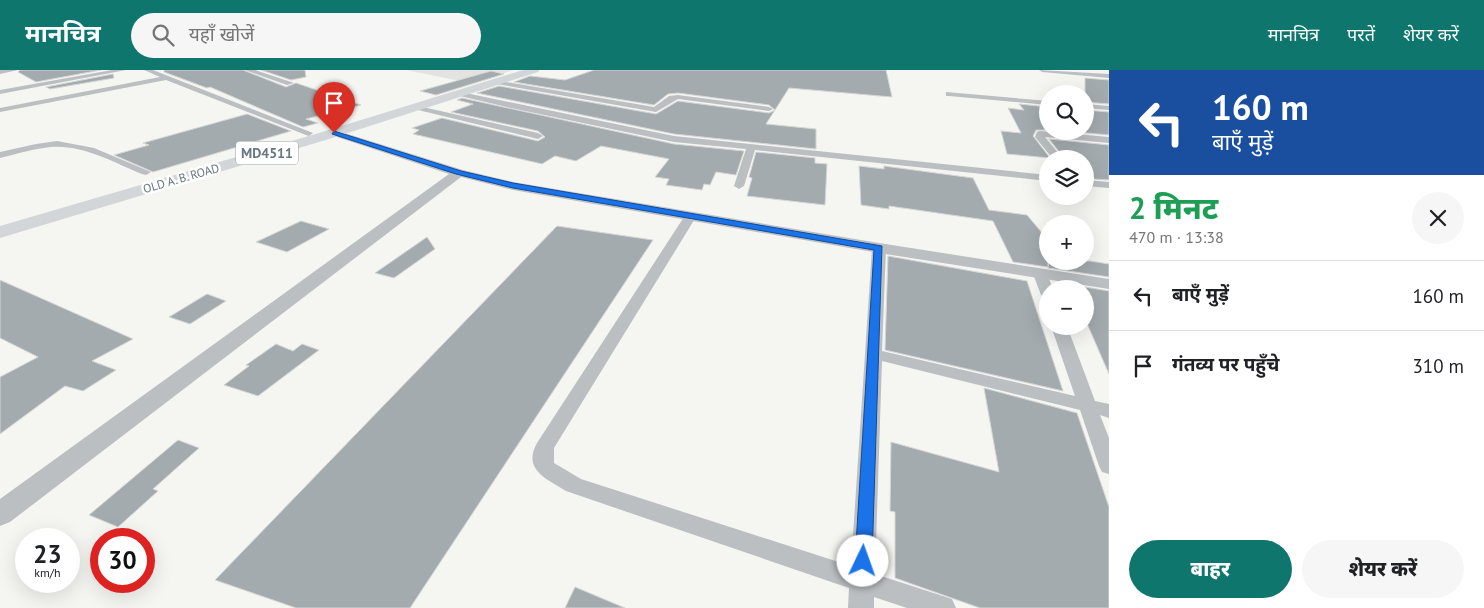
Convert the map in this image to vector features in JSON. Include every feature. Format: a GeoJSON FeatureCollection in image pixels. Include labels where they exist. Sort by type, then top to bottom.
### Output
{"type":"FeatureCollection","features":[{"type":"Feature","properties":{"kind":"main road","name":"OLD A. B. ROAD"},"geometry":{"type":"LineString","coordinates":[[0,222],[520,70]]}},
{"type":"Feature","properties":{"kind":"main road","name":"OLD A. B. ROAD"},"geometry":{"type":"LineString","coordinates":[[0,232],[334,133],[534,70]]}},
{"type":"Feature","properties":{"kind":"street"},"geometry":{"type":"LineString","coordinates":[[0,72],[15,70]]}},
{"type":"Feature","properties":{"kind":"street"},"geometry":{"type":"LineString","coordinates":[[0,90],[106,70]]}},
{"type":"Feature","properties":{"kind":"street"},"geometry":{"type":"LineString","coordinates":[[0,90],[123,70]]}},
{"type":"Feature","properties":{"kind":"street"},"geometry":{"type":"LineString","coordinates":[[147,70],[309,132]]}},
{"type":"Feature","properties":{"kind":"street"},"geometry":{"type":"LineString","coordinates":[[248,70],[290,82]]}},
{"type":"Feature","properties":{"kind":"street"},"geometry":{"type":"LineString","coordinates":[[1042,70],[1109,76]]}},
{"type":"Feature","properties":{"kind":"street"},"geometry":{"type":"LineString","coordinates":[[2,109],[166,78]]}},
{"type":"Feature","properties":{"kind":"street"},"geometry":{"type":"LineString","coordinates":[[497,82],[656,110],[672,98],[678,97],[769,109]]}},
{"type":"Feature","properties":{"kind":"street"},"geometry":{"type":"LineString","coordinates":[[459,94],[649,135],[751,148],[1039,177]]}},
{"type":"Feature","properties":{"kind":"street"},"geometry":{"type":"LineString","coordinates":[[948,94],[1039,102]]}},
{"type":"Feature","properties":{"kind":"street"},"geometry":{"type":"LineString","coordinates":[[417,107],[538,136]]}},
{"type":"Feature","properties":{"kind":"street"},"geometry":{"type":"LineString","coordinates":[[1094,107],[1109,108]]}},
{"type":"Feature","properties":{"kind":"street"},"geometry":{"type":"LineString","coordinates":[[2,109],[12,114]]}},
{"type":"Feature","properties":{"kind":"street"},"geometry":{"type":"LineString","coordinates":[[334,133],[459,173],[513,186],[690,217],[1109,284]]}},
{"type":"Feature","properties":{"kind":"street"},"geometry":{"type":"LineString","coordinates":[[1051,150],[1040,137],[1040,134],[1109,140]]}},
{"type":"Feature","properties":{"kind":"street"},"geometry":{"type":"LineString","coordinates":[[0,155],[46,145],[68,144],[146,172]]}},
{"type":"Feature","properties":{"kind":"street"},"geometry":{"type":"LineString","coordinates":[[739,186],[751,148]]}},
{"type":"Feature","properties":{"kind":"street"},"geometry":{"type":"LineString","coordinates":[[0,514],[459,173]]}},
{"type":"Feature","properties":{"kind":"street"},"geometry":{"type":"LineString","coordinates":[[1094,183],[1109,185]]}},
{"type":"Feature","properties":{"kind":"street"},"geometry":{"type":"LineString","coordinates":[[690,217],[544,448],[544,467],[574,485],[862,579],[943,608]]}},
{"type":"Feature","properties":{"kind":"street"},"geometry":{"type":"LineString","coordinates":[[862,608],[879,248]]}},
{"type":"Feature","properties":{"kind":"street"},"geometry":{"type":"LineString","coordinates":[[1040,274],[1042,280]]}},
{"type":"Feature","properties":{"kind":"street"},"geometry":{"type":"LineString","coordinates":[[1062,335],[1109,466]]}},
{"type":"Feature","properties":{"kind":"street"},"geometry":{"type":"LineString","coordinates":[[874,354],[1109,411]]}},
{"type":"Feature","properties":{"kind":"shaded area"},"geometry":{"type":"Polygon","coordinates":[[[406,70],[514,70],[470,83],[406,70]]]}},
{"type":"Feature","properties":{"kind":"building"},"geometry":{"type":"Polygon","coordinates":[[[20,70],[101,70],[36,82],[18,72],[20,70]]]}},
{"type":"Feature","properties":{"kind":"building"},"geometry":{"type":"Polygon","coordinates":[[[164,70],[243,70],[286,87],[296,83],[361,105],[306,119],[318,123],[303,127],[210,87],[207,88],[164,72],[164,70]]]}},
{"type":"Feature","properties":{"kind":"building"},"geometry":{"type":"Polygon","coordinates":[[[261,70],[305,70],[306,77],[291,80],[261,70]]]}},
{"type":"Feature","properties":{"kind":"building"},"geometry":{"type":"Polygon","coordinates":[[[594,70],[886,70],[892,97],[789,88],[775,110],[769,105],[678,93],[668,94],[654,105],[514,82],[530,76],[565,80],[594,70]]]}},
{"type":"Feature","properties":{"kind":"building"},"geometry":{"type":"Polygon","coordinates":[[[491,71],[504,74],[436,95],[420,91],[491,71]]]}},
{"type":"Feature","properties":{"kind":"building"},"geometry":{"type":"Polygon","coordinates":[[[113,74],[114,78],[50,89],[46,87],[113,74]]]}},
{"type":"Feature","properties":{"kind":"building"},"geometry":{"type":"Polygon","coordinates":[[[1085,78],[1109,80],[1109,104],[1094,103],[1094,85],[1085,85],[1085,78]]]}},
{"type":"Feature","properties":{"kind":"building"},"geometry":{"type":"Polygon","coordinates":[[[499,86],[656,114],[678,101],[769,113],[775,110],[766,124],[816,129],[816,149],[674,134],[477,93],[499,86]]]}},
{"type":"Feature","properties":{"kind":"building"},"geometry":{"type":"Polygon","coordinates":[[[462,98],[674,144],[744,151],[736,175],[716,172],[710,185],[704,184],[702,190],[666,185],[669,179],[655,177],[669,159],[601,146],[576,161],[555,156],[542,164],[413,134],[419,130],[412,128],[442,118],[538,141],[545,137],[538,131],[451,112],[473,104],[457,100],[462,98]]]}},
{"type":"Feature","properties":{"kind":"building"},"geometry":{"type":"Polygon","coordinates":[[[1019,104],[1039,106],[1039,130],[1036,130],[1033,136],[1044,150],[1039,150],[1039,157],[1007,154],[1001,131],[1021,133],[1008,108],[1024,110],[1019,104]]]}},
{"type":"Feature","properties":{"kind":"building"},"geometry":{"type":"Polygon","coordinates":[[[1094,111],[1109,112],[1109,135],[1094,134],[1094,111]]]}},
{"type":"Feature","properties":{"kind":"building"},"geometry":{"type":"Polygon","coordinates":[[[247,114],[291,131],[153,172],[114,155],[149,145],[143,143],[247,114]]]}},
{"type":"Feature","properties":{"kind":"building"},"geometry":{"type":"Polygon","coordinates":[[[1050,140],[1109,145],[1109,180],[1094,179],[1094,150],[1058,150],[1050,140]]]}},
{"type":"Feature","properties":{"kind":"building"},"geometry":{"type":"Polygon","coordinates":[[[756,152],[815,158],[815,163],[827,164],[825,205],[747,196],[752,178],[749,177],[756,152]]]}},
{"type":"Feature","properties":{"kind":"building"},"geometry":{"type":"Polygon","coordinates":[[[859,166],[884,169],[884,166],[973,178],[989,210],[1027,215],[1039,229],[1039,266],[1013,262],[993,221],[889,206],[889,209],[861,205],[859,166]]]}},
{"type":"Feature","properties":{"kind":"building"},"geometry":{"type":"Polygon","coordinates":[[[301,221],[329,229],[287,252],[256,242],[301,221]]]}},
{"type":"Feature","properties":{"kind":"building"},"geometry":{"type":"Polygon","coordinates":[[[557,226],[653,240],[410,608],[296,608],[215,580],[557,226]]]}},
{"type":"Feature","properties":{"kind":"building"},"geometry":{"type":"Polygon","coordinates":[[[427,237],[435,249],[394,278],[375,273],[427,237]]]}},
{"type":"Feature","properties":{"kind":"building"},"geometry":{"type":"Polygon","coordinates":[[[888,256],[1027,281],[1039,318],[1039,335],[1045,335],[1063,391],[885,350],[888,256]]]}},
{"type":"Feature","properties":{"kind":"building"},"geometry":{"type":"Polygon","coordinates":[[[1094,262],[1109,264],[1109,277],[1062,270],[1094,270],[1094,262]]]}},
{"type":"Feature","properties":{"kind":"building"},"geometry":{"type":"Polygon","coordinates":[[[0,280],[133,339],[92,361],[116,370],[83,391],[65,386],[0,434],[0,377],[38,357],[0,338],[0,280]]]}},
{"type":"Feature","properties":{"kind":"building"},"geometry":{"type":"Polygon","coordinates":[[[1094,288],[1109,291],[1109,374],[1092,335],[1094,335],[1094,288]]]}},
{"type":"Feature","properties":{"kind":"building"},"geometry":{"type":"Polygon","coordinates":[[[207,294],[226,301],[190,324],[169,317],[207,294]]]}},
{"type":"Feature","properties":{"kind":"building"},"geometry":{"type":"Polygon","coordinates":[[[276,344],[293,351],[302,344],[319,350],[258,396],[224,385],[249,366],[246,365],[276,344]]]}},
{"type":"Feature","properties":{"kind":"building"},"geometry":{"type":"Polygon","coordinates":[[[984,388],[1077,413],[1109,507],[1109,608],[980,608],[895,578],[895,512],[890,511],[891,442],[999,472],[984,388]]]}},
{"type":"Feature","properties":{"kind":"building"},"geometry":{"type":"Polygon","coordinates":[[[178,440],[199,448],[153,489],[158,491],[118,527],[89,515],[178,440]]]}},
{"type":"Feature","properties":{"kind":"building"},"geometry":{"type":"Polygon","coordinates":[[[575,587],[625,608],[565,608],[575,587]]]}},
{"type":"Feature","properties":{"kind":"route"},"geometry":{"type":"LineString","coordinates":[[334,133],[459,173],[513,186],[879,248],[863,561]]}}]}
